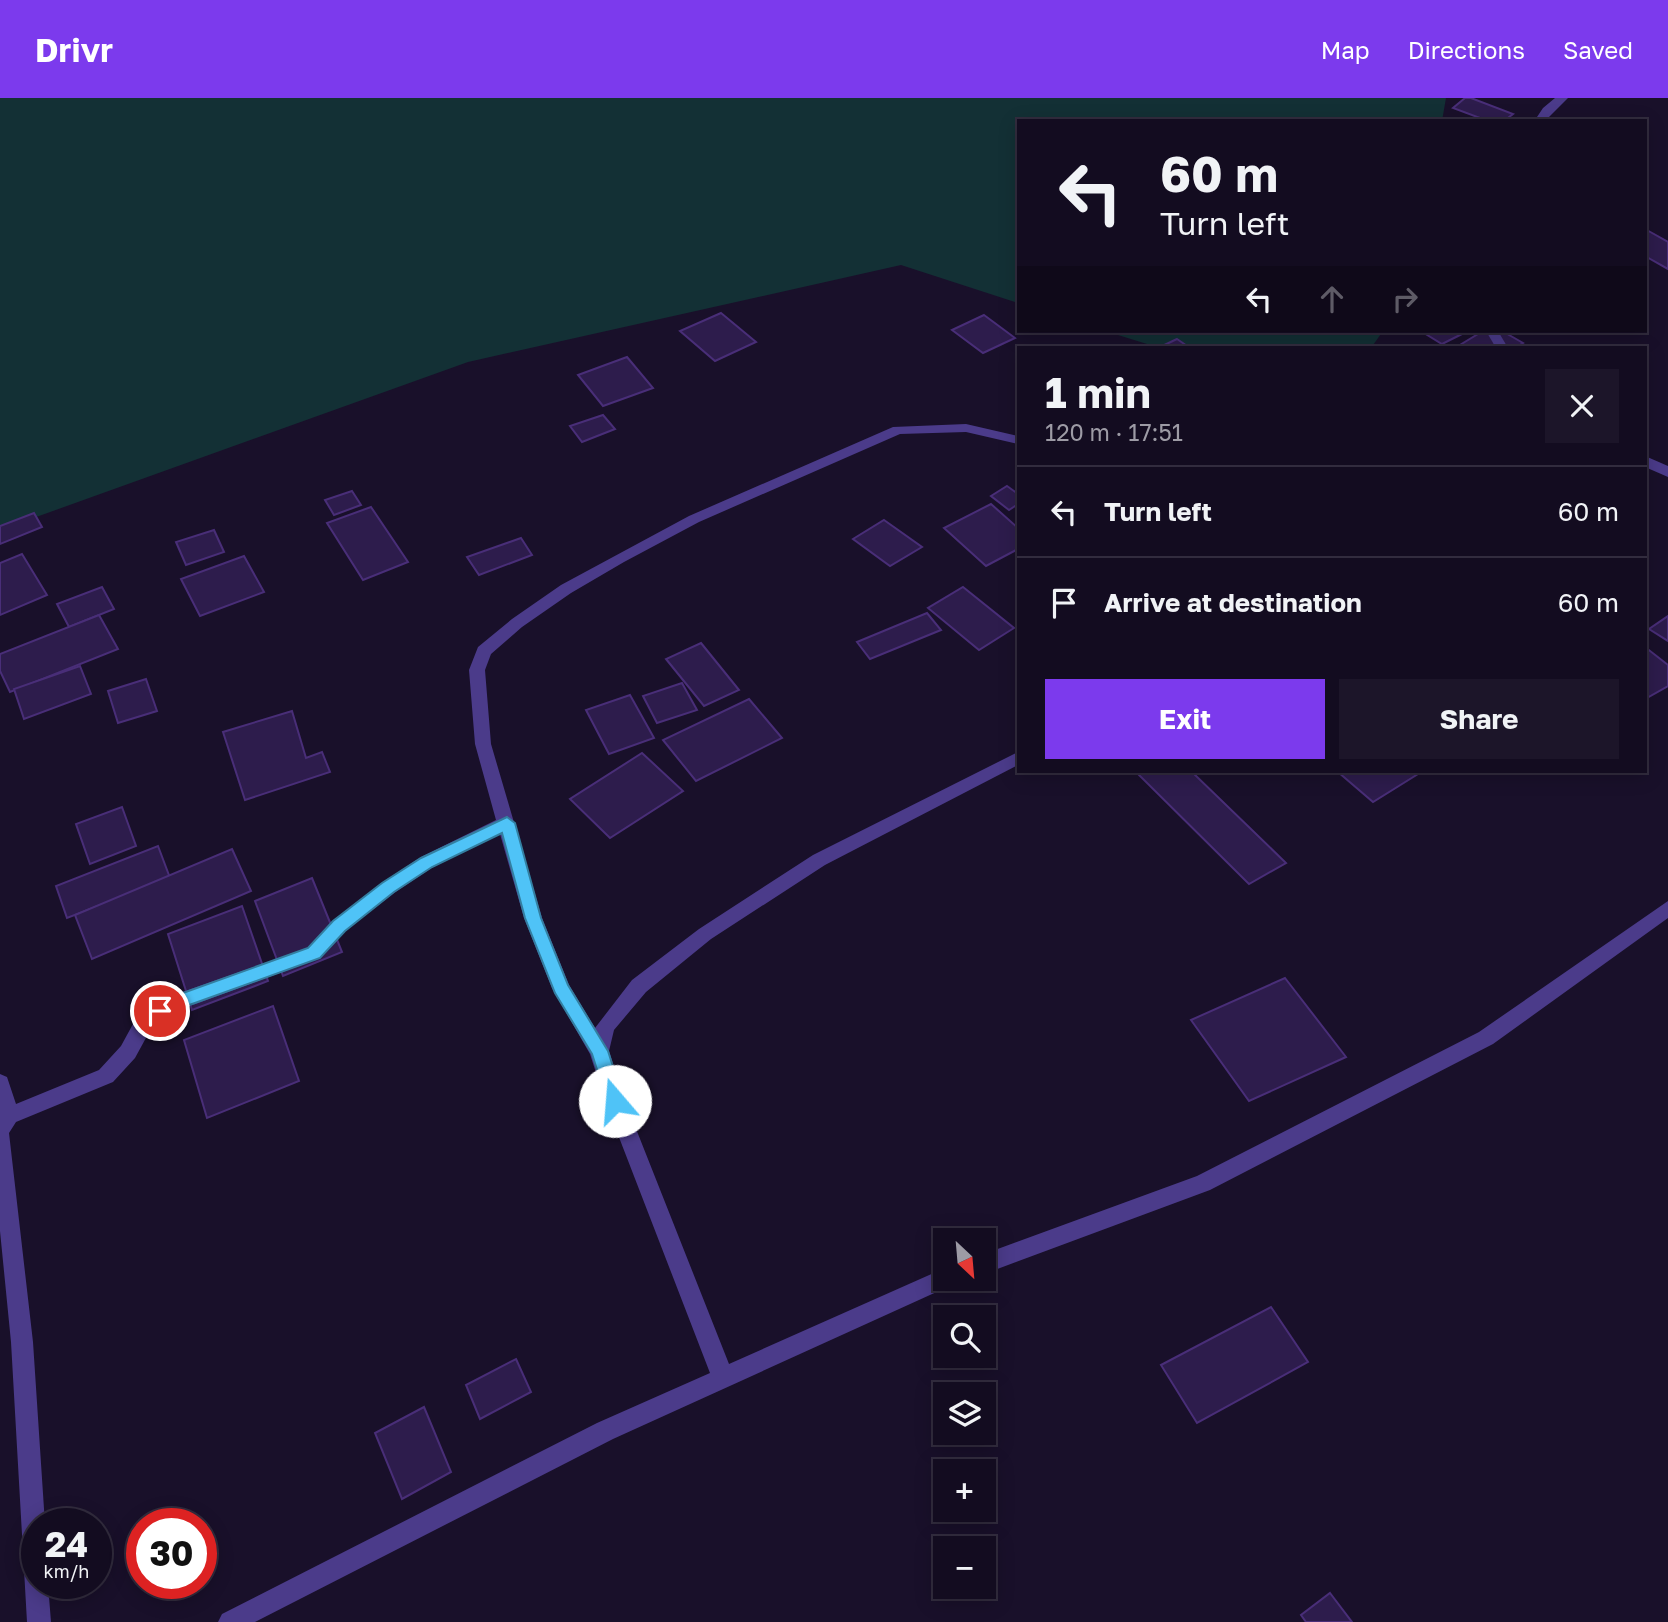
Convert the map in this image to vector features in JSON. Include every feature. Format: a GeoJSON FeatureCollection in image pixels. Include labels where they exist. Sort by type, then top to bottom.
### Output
{"type":"FeatureCollection","features":[{"type":"Feature","properties":{"kind":"street"},"geometry":{"type":"LineString","coordinates":[[1545,119],[1543,117],[1547,110],[1562,98]]}},
{"type":"Feature","properties":{"kind":"street"},"geometry":{"type":"LineString","coordinates":[[723,1378],[615,1101],[600,1051],[561,988],[533,918],[483,744],[477,670],[484,651],[517,623],[566,589],[694,519],[898,430],[926,427],[966,428],[1017,440]]}},
{"type":"Feature","properties":{"kind":"street"},"geometry":{"type":"LineString","coordinates":[[1647,462],[1668,472]]}},
{"type":"Feature","properties":{"kind":"street"},"geometry":{"type":"LineString","coordinates":[[600,1051],[605,1027],[639,986],[705,934],[820,860],[1017,759]]}},
{"type":"Feature","properties":{"kind":"street"},"geometry":{"type":"LineString","coordinates":[[3,1127],[107,1076],[128,1052],[146,1019],[175,1003],[314,953],[339,926],[388,888],[427,862],[507,823]]}},
{"type":"Feature","properties":{"kind":"street"},"geometry":{"type":"LineString","coordinates":[[996,1260],[1203,1183],[1486,1038],[1668,908]]}},
{"type":"Feature","properties":{"kind":"street"},"geometry":{"type":"LineString","coordinates":[[0,1083],[22,1342],[38,1622]]}},
{"type":"Feature","properties":{"kind":"street"},"geometry":{"type":"LineString","coordinates":[[230,1622],[292,1588],[593,1438],[933,1283]]}},
{"type":"Feature","properties":{"kind":"green space"},"geometry":{"type":"Polygon","coordinates":[[[0,98],[1446,98],[1442,119],[1017,119],[1017,303],[901,265],[468,362],[0,530],[0,98]]]}},
{"type":"Feature","properties":{"kind":"green space"},"geometry":{"type":"Polygon","coordinates":[[[1111,333],[1382,333],[1372,346],[1154,346],[1111,333]]]}},
{"type":"Feature","properties":{"kind":"building"},"geometry":{"type":"Polygon","coordinates":[[[1465,98],[1471,98],[1513,114],[1507,119],[1483,119],[1453,108],[1465,98]]]}},
{"type":"Feature","properties":{"kind":"building"},"geometry":{"type":"Polygon","coordinates":[[[1647,230],[1668,242],[1668,269],[1647,257],[1647,230]]]}},
{"type":"Feature","properties":{"kind":"building"},"geometry":{"type":"Polygon","coordinates":[[[721,313],[756,342],[715,361],[680,331],[721,313]]]}},
{"type":"Feature","properties":{"kind":"building"},"geometry":{"type":"Polygon","coordinates":[[[984,315],[1015,338],[983,353],[952,330],[984,315]]]}},
{"type":"Feature","properties":{"kind":"building"},"geometry":{"type":"Polygon","coordinates":[[[1424,333],[1464,333],[1442,344],[1424,333]]]}},
{"type":"Feature","properties":{"kind":"building"},"geometry":{"type":"Polygon","coordinates":[[[1480,333],[1506,333],[1523,343],[1518,346],[1458,346],[1480,333]]]}},
{"type":"Feature","properties":{"kind":"building"},"geometry":{"type":"Polygon","coordinates":[[[1177,339],[1187,346],[1162,346],[1177,339]]]}},
{"type":"Feature","properties":{"kind":"building"},"geometry":{"type":"Polygon","coordinates":[[[627,357],[653,388],[603,406],[578,375],[627,357]]]}},
{"type":"Feature","properties":{"kind":"building"},"geometry":{"type":"Polygon","coordinates":[[[603,415],[615,429],[582,442],[570,426],[603,415]]]}},
{"type":"Feature","properties":{"kind":"building"},"geometry":{"type":"Polygon","coordinates":[[[1007,486],[1017,493],[1017,505],[1009,510],[991,496],[1007,486]]]}},
{"type":"Feature","properties":{"kind":"building"},"geometry":{"type":"Polygon","coordinates":[[[352,491],[361,505],[334,515],[325,500],[352,491]]]}},
{"type":"Feature","properties":{"kind":"building"},"geometry":{"type":"Polygon","coordinates":[[[991,504],[1017,527],[1017,550],[986,566],[944,528],[991,504]]]}},
{"type":"Feature","properties":{"kind":"building"},"geometry":{"type":"Polygon","coordinates":[[[371,507],[408,562],[363,580],[327,523],[371,507]]]}},
{"type":"Feature","properties":{"kind":"building"},"geometry":{"type":"Polygon","coordinates":[[[34,513],[42,527],[0,544],[0,526],[34,513]]]}},
{"type":"Feature","properties":{"kind":"building"},"geometry":{"type":"Polygon","coordinates":[[[884,520],[922,547],[890,566],[853,539],[884,520]]]}},
{"type":"Feature","properties":{"kind":"building"},"geometry":{"type":"Polygon","coordinates":[[[214,530],[224,552],[186,565],[176,542],[214,530]]]}},
{"type":"Feature","properties":{"kind":"building"},"geometry":{"type":"Polygon","coordinates":[[[521,538],[532,555],[479,575],[467,557],[521,538]]]}},
{"type":"Feature","properties":{"kind":"building"},"geometry":{"type":"Polygon","coordinates":[[[22,554],[47,595],[0,615],[0,563],[22,554]]]}},
{"type":"Feature","properties":{"kind":"building"},"geometry":{"type":"Polygon","coordinates":[[[244,556],[264,592],[200,616],[181,579],[244,556]]]}},
{"type":"Feature","properties":{"kind":"building"},"geometry":{"type":"Polygon","coordinates":[[[102,587],[114,609],[69,627],[57,604],[102,587]]]}},
{"type":"Feature","properties":{"kind":"building"},"geometry":{"type":"Polygon","coordinates":[[[963,587],[1014,628],[979,650],[928,608],[963,587]]]}},
{"type":"Feature","properties":{"kind":"building"},"geometry":{"type":"Polygon","coordinates":[[[927,613],[941,630],[870,659],[857,642],[927,613]]]}},
{"type":"Feature","properties":{"kind":"building"},"geometry":{"type":"Polygon","coordinates":[[[99,615],[118,649],[10,692],[0,671],[0,654],[99,615]]]}},
{"type":"Feature","properties":{"kind":"building"},"geometry":{"type":"Polygon","coordinates":[[[1668,616],[1668,641],[1649,629],[1668,616]]]}},
{"type":"Feature","properties":{"kind":"building"},"geometry":{"type":"Polygon","coordinates":[[[701,643],[739,690],[704,706],[666,659],[701,643]]]}},
{"type":"Feature","properties":{"kind":"building"},"geometry":{"type":"Polygon","coordinates":[[[1647,649],[1668,665],[1668,686],[1647,698],[1647,649]]]}},
{"type":"Feature","properties":{"kind":"building"},"geometry":{"type":"Polygon","coordinates":[[[80,666],[91,694],[24,719],[14,689],[80,666]]]}},
{"type":"Feature","properties":{"kind":"building"},"geometry":{"type":"Polygon","coordinates":[[[146,679],[157,711],[118,723],[108,691],[146,679]]]}},
{"type":"Feature","properties":{"kind":"building"},"geometry":{"type":"Polygon","coordinates":[[[682,683],[697,710],[657,723],[643,696],[682,683]]]}},
{"type":"Feature","properties":{"kind":"building"},"geometry":{"type":"Polygon","coordinates":[[[630,695],[654,738],[609,754],[586,710],[630,695]]]}},
{"type":"Feature","properties":{"kind":"building"},"geometry":{"type":"Polygon","coordinates":[[[749,699],[782,738],[696,781],[663,740],[749,699]]]}},
{"type":"Feature","properties":{"kind":"building"},"geometry":{"type":"Polygon","coordinates":[[[292,711],[306,758],[322,752],[330,772],[245,800],[223,732],[292,711]]]}},
{"type":"Feature","properties":{"kind":"building"},"geometry":{"type":"Polygon","coordinates":[[[642,753],[683,791],[610,838],[570,799],[642,753]]]}},
{"type":"Feature","properties":{"kind":"building"},"geometry":{"type":"Polygon","coordinates":[[[1137,773],[1193,773],[1286,863],[1249,884],[1137,773]]]}},
{"type":"Feature","properties":{"kind":"building"},"geometry":{"type":"Polygon","coordinates":[[[1339,773],[1418,774],[1373,802],[1339,773]]]}},
{"type":"Feature","properties":{"kind":"building"},"geometry":{"type":"Polygon","coordinates":[[[122,807],[136,846],[90,864],[76,824],[122,807]]]}},
{"type":"Feature","properties":{"kind":"building"},"geometry":{"type":"Polygon","coordinates":[[[158,846],[170,878],[67,918],[56,886],[158,846]]]}},
{"type":"Feature","properties":{"kind":"building"},"geometry":{"type":"Polygon","coordinates":[[[232,849],[251,891],[92,959],[75,915],[232,849]]]}},
{"type":"Feature","properties":{"kind":"building"},"geometry":{"type":"Polygon","coordinates":[[[312,878],[342,952],[283,976],[255,901],[312,878]]]}},
{"type":"Feature","properties":{"kind":"building"},"geometry":{"type":"Polygon","coordinates":[[[242,906],[268,981],[192,1010],[168,934],[242,906]]]}},
{"type":"Feature","properties":{"kind":"building"},"geometry":{"type":"Polygon","coordinates":[[[1285,978],[1346,1057],[1249,1101],[1191,1020],[1285,978]]]}},
{"type":"Feature","properties":{"kind":"building"},"geometry":{"type":"Polygon","coordinates":[[[273,1006],[299,1081],[207,1118],[184,1040],[273,1006]]]}},
{"type":"Feature","properties":{"kind":"building"},"geometry":{"type":"Polygon","coordinates":[[[1271,1307],[1308,1362],[1197,1423],[1161,1365],[1271,1307]]]}},
{"type":"Feature","properties":{"kind":"building"},"geometry":{"type":"Polygon","coordinates":[[[516,1359],[531,1392],[480,1419],[466,1385],[516,1359]]]}},
{"type":"Feature","properties":{"kind":"building"},"geometry":{"type":"Polygon","coordinates":[[[424,1407],[451,1472],[402,1499],[375,1433],[424,1407]]]}},
{"type":"Feature","properties":{"kind":"building"},"geometry":{"type":"Polygon","coordinates":[[[1330,1593],[1352,1622],[1306,1622],[1301,1615],[1330,1593]]]}},
{"type":"Feature","properties":{"kind":"route"},"geometry":{"type":"LineString","coordinates":[[160,1011],[248,976],[299,961],[314,953],[339,926],[388,888],[427,862],[507,823],[533,918],[561,988],[600,1051],[615,1101]]}}]}
